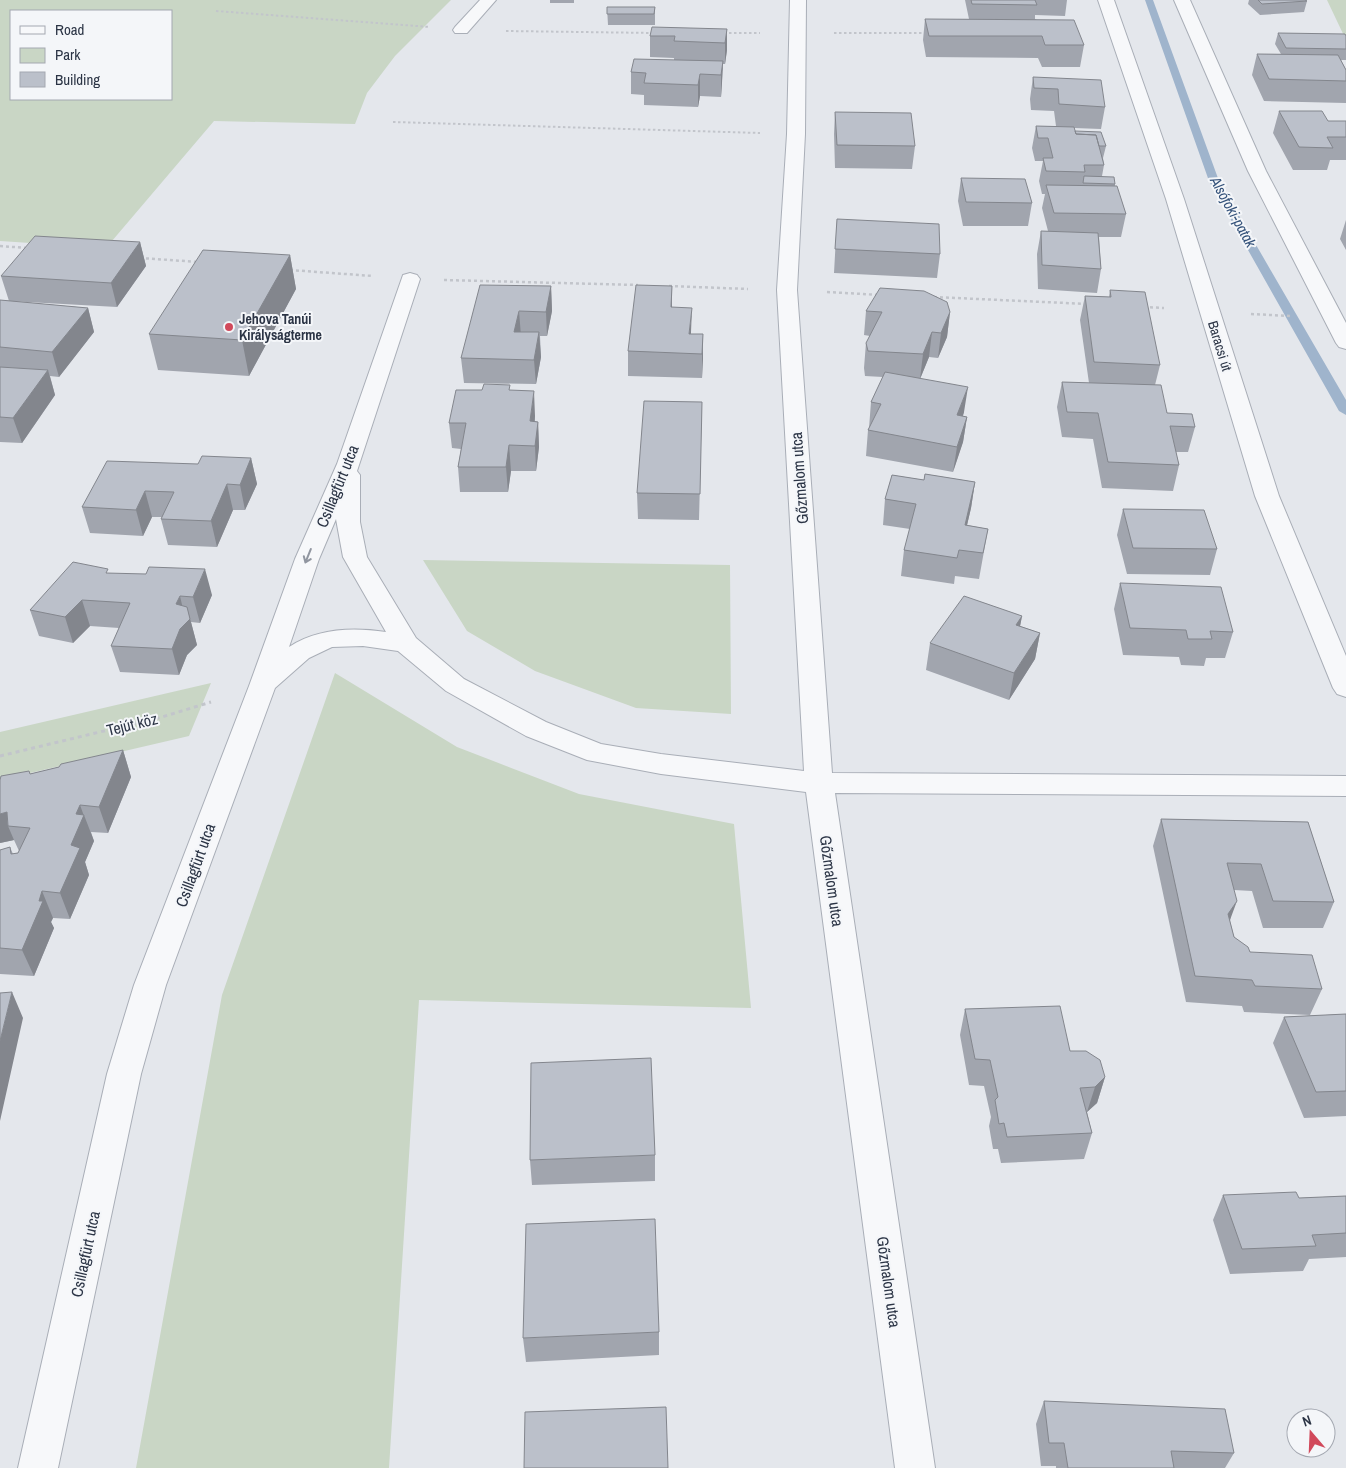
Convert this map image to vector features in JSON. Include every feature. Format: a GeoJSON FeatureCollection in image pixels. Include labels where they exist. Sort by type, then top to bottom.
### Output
{"type":"FeatureCollection","features":[{"type":"Feature","properties":{"kind":"street"},"geometry":{"type":"LineString","coordinates":[[461,30],[488,0]]}},
{"type":"Feature","properties":{"kind":"street","name":"Gőzmalom utca"},"geometry":{"type":"LineString","coordinates":[[798,0],[796,134],[787,290],[819,782],[915,1468]]}},
{"type":"Feature","properties":{"kind":"street","name":"Baracsi út"},"geometry":{"type":"LineString","coordinates":[[1106,0],[1175,199],[1267,496],[1346,688]]}},
{"type":"Feature","properties":{"kind":"street"},"geometry":{"type":"LineString","coordinates":[[1182,0],[1257,171],[1346,343]]}},
{"type":"Feature","properties":{"kind":"street","name":"Csillagfürt utca"},"geometry":{"type":"LineString","coordinates":[[38,1468],[124,1074],[150,985],[262,686],[306,558],[348,464],[410,280]]}},
{"type":"Feature","properties":{"kind":"street"},"geometry":{"type":"LineString","coordinates":[[348,464],[348,522],[355,557],[406,644],[454,685],[536,729],[597,753],[661,764],[819,782],[1346,786]]}},
{"type":"Feature","properties":{"kind":"street"},"geometry":{"type":"LineString","coordinates":[[262,686],[286,661],[306,647],[330,639],[361,636],[406,644]]}},
{"type":"Feature","properties":{"kind":"path"},"geometry":{"type":"LineString","coordinates":[[216,11],[461,30],[661,33]]}},
{"type":"Feature","properties":{"kind":"path"},"geometry":{"type":"LineString","coordinates":[[720,33],[936,34]]}},
{"type":"Feature","properties":{"kind":"path"},"geometry":{"type":"LineString","coordinates":[[393,122],[796,134]]}},
{"type":"Feature","properties":{"kind":"path"},"geometry":{"type":"LineString","coordinates":[[0,246],[29,248]]}},
{"type":"Feature","properties":{"kind":"path"},"geometry":{"type":"LineString","coordinates":[[137,257],[205,263]]}},
{"type":"Feature","properties":{"kind":"path"},"geometry":{"type":"LineString","coordinates":[[283,269],[410,280],[638,285]]}},
{"type":"Feature","properties":{"kind":"path"},"geometry":{"type":"LineString","coordinates":[[668,286],[884,295]]}},
{"type":"Feature","properties":{"kind":"path"},"geometry":{"type":"LineString","coordinates":[[933,297],[1096,305]]}},
{"type":"Feature","properties":{"kind":"path"},"geometry":{"type":"LineString","coordinates":[[1135,307],[1164,308]]}},
{"type":"Feature","properties":{"kind":"path"},"geometry":{"type":"LineString","coordinates":[[1265,315],[1291,316]]}},
{"type":"Feature","properties":{"kind":"path","name":"Tejút köz"},"geometry":{"type":"LineString","coordinates":[[0,756],[162,716],[262,686]]}},
{"type":"Feature","properties":{"kind":"green space"},"geometry":{"type":"Polygon","coordinates":[[[0,0],[451,0],[395,56],[367,93],[355,124],[214,121],[106,248],[0,241],[0,0]]]}},
{"type":"Feature","properties":{"kind":"green space"},"geometry":{"type":"Polygon","coordinates":[[[1327,0],[1346,0],[1346,40],[1327,0]]]}},
{"type":"Feature","properties":{"kind":"green space"},"geometry":{"type":"Polygon","coordinates":[[[423,560],[730,565],[731,714],[636,708],[535,671],[467,631],[423,560]]]}},
{"type":"Feature","properties":{"kind":"green space"},"geometry":{"type":"Polygon","coordinates":[[[335,673],[457,747],[579,794],[734,824],[751,1008],[419,1000],[389,1468],[136,1468],[222,995],[335,673]]]}},
{"type":"Feature","properties":{"kind":"green space"},"geometry":{"type":"Polygon","coordinates":[[[211,683],[189,736],[0,780],[0,732],[211,683]]]}},
{"type":"Feature","properties":{"kind":"building"},"geometry":{"type":"Polygon","coordinates":[[[971,0],[1035,0],[1037,5],[972,4],[971,0]]]}},
{"type":"Feature","properties":{"kind":"building"},"geometry":{"type":"Polygon","coordinates":[[[1258,0],[1305,0],[1307,1],[1262,4],[1258,0]]]}},
{"type":"Feature","properties":{"kind":"building"},"geometry":{"type":"Polygon","coordinates":[[[607,7],[655,7],[654,14],[607,14],[607,7]]]}},
{"type":"Feature","properties":{"kind":"building"},"geometry":{"type":"Polygon","coordinates":[[[925,19],[1074,20],[1084,45],[1045,45],[1042,36],[929,36],[925,19]]]}},
{"type":"Feature","properties":{"kind":"building"},"geometry":{"type":"Polygon","coordinates":[[[652,27],[727,29],[725,43],[674,41],[675,36],[650,36],[652,27]]]}},
{"type":"Feature","properties":{"kind":"building"},"geometry":{"type":"Polygon","coordinates":[[[1278,33],[1345,34],[1346,49],[1286,48],[1278,33]]]}},
{"type":"Feature","properties":{"kind":"building"},"geometry":{"type":"Polygon","coordinates":[[[1257,54],[1338,55],[1346,70],[1346,81],[1269,79],[1257,54]]]}},
{"type":"Feature","properties":{"kind":"building"},"geometry":{"type":"Polygon","coordinates":[[[634,59],[723,61],[721,75],[700,74],[698,85],[644,83],[646,73],[631,72],[634,59]]]}},
{"type":"Feature","properties":{"kind":"building"},"geometry":{"type":"Polygon","coordinates":[[[1033,77],[1101,80],[1105,107],[1059,104],[1058,89],[1034,88],[1033,77]]]}},
{"type":"Feature","properties":{"kind":"building"},"geometry":{"type":"Polygon","coordinates":[[[1279,111],[1322,111],[1328,121],[1346,121],[1346,137],[1327,137],[1333,148],[1299,147],[1279,111]]]}},
{"type":"Feature","properties":{"kind":"building"},"geometry":{"type":"Polygon","coordinates":[[[835,112],[911,113],[915,146],[837,145],[835,112]]]}},
{"type":"Feature","properties":{"kind":"building"},"geometry":{"type":"Polygon","coordinates":[[[1036,126],[1074,127],[1076,134],[1096,135],[1104,165],[1084,165],[1085,172],[1046,171],[1043,158],[1053,158],[1048,138],[1038,138],[1036,126]]]}},
{"type":"Feature","properties":{"kind":"building"},"geometry":{"type":"Polygon","coordinates":[[[1075,131],[1101,132],[1106,146],[1099,146],[1096,135],[1076,134],[1075,131]]]}},
{"type":"Feature","properties":{"kind":"building"},"geometry":{"type":"Polygon","coordinates":[[[1084,176],[1114,177],[1115,184],[1083,183],[1084,176]]]}},
{"type":"Feature","properties":{"kind":"building"},"geometry":{"type":"Polygon","coordinates":[[[961,178],[1025,179],[1032,203],[966,202],[961,178]]]}},
{"type":"Feature","properties":{"kind":"building"},"geometry":{"type":"Polygon","coordinates":[[[1046,185],[1117,186],[1126,214],[1054,213],[1046,185]]]}},
{"type":"Feature","properties":{"kind":"building"},"geometry":{"type":"Polygon","coordinates":[[[837,219],[939,224],[940,254],[835,249],[837,219]]]}},
{"type":"Feature","properties":{"kind":"building"},"geometry":{"type":"Polygon","coordinates":[[[1041,231],[1098,233],[1101,269],[1042,265],[1041,231]]]}},
{"type":"Feature","properties":{"kind":"building"},"geometry":{"type":"Polygon","coordinates":[[[35,236],[140,242],[111,283],[1,276],[35,236]]]}},
{"type":"Feature","properties":{"kind":"building"},"geometry":{"type":"Polygon","coordinates":[[[203,250],[290,255],[242,340],[149,334],[203,250]]]}},
{"type":"Feature","properties":{"kind":"building"},"geometry":{"type":"Polygon","coordinates":[[[480,285],[551,286],[546,312],[519,311],[514,332],[539,332],[534,360],[461,358],[480,285]]]}},
{"type":"Feature","properties":{"kind":"building"},"geometry":{"type":"Polygon","coordinates":[[[636,285],[672,286],[671,307],[692,308],[689,334],[703,334],[702,354],[628,351],[636,285]]]}},
{"type":"Feature","properties":{"kind":"building"},"geometry":{"type":"Polygon","coordinates":[[[880,288],[924,291],[947,302],[950,312],[941,333],[932,332],[923,354],[868,351],[866,343],[882,312],[866,311],[880,288]]]}},
{"type":"Feature","properties":{"kind":"building"},"geometry":{"type":"Polygon","coordinates":[[[1110,290],[1145,292],[1160,365],[1094,362],[1085,296],[1111,297],[1110,290]]]}},
{"type":"Feature","properties":{"kind":"building"},"geometry":{"type":"Polygon","coordinates":[[[0,300],[88,308],[52,352],[0,347],[0,300]]]}},
{"type":"Feature","properties":{"kind":"building"},"geometry":{"type":"Polygon","coordinates":[[[0,367],[48,370],[13,418],[0,417],[0,367]]]}},
{"type":"Feature","properties":{"kind":"building"},"geometry":{"type":"Polygon","coordinates":[[[885,372],[968,387],[957,415],[967,417],[957,447],[868,430],[881,404],[871,402],[885,372]]]}},
{"type":"Feature","properties":{"kind":"building"},"geometry":{"type":"Polygon","coordinates":[[[1062,382],[1161,385],[1167,413],[1192,414],[1195,427],[1170,426],[1179,465],[1108,462],[1098,413],[1067,412],[1062,382]]]}},
{"type":"Feature","properties":{"kind":"building"},"geometry":{"type":"Polygon","coordinates":[[[484,384],[510,385],[509,390],[534,391],[530,421],[538,422],[535,446],[509,445],[506,467],[458,467],[466,423],[449,423],[456,390],[482,390],[484,384]]]}},
{"type":"Feature","properties":{"kind":"building"},"geometry":{"type":"Polygon","coordinates":[[[644,401],[702,402],[700,494],[637,493],[644,401]]]}},
{"type":"Feature","properties":{"kind":"building"},"geometry":{"type":"Polygon","coordinates":[[[202,456],[251,458],[240,485],[227,484],[211,521],[161,519],[174,492],[145,491],[136,510],[82,507],[107,461],[198,464],[202,456]]]}},
{"type":"Feature","properties":{"kind":"building"},"geometry":{"type":"Polygon","coordinates":[[[925,474],[975,482],[965,525],[988,529],[983,553],[959,550],[957,558],[904,550],[916,504],[885,499],[892,475],[924,480],[925,474]]]}},
{"type":"Feature","properties":{"kind":"building"},"geometry":{"type":"Polygon","coordinates":[[[1123,509],[1204,510],[1217,549],[1133,548],[1123,509]]]}},
{"type":"Feature","properties":{"kind":"building"},"geometry":{"type":"Polygon","coordinates":[[[73,562],[108,569],[106,573],[146,574],[149,567],[205,569],[193,597],[180,596],[176,604],[187,607],[190,619],[180,629],[172,649],[111,646],[130,603],[82,600],[65,617],[30,610],[73,562]]]}},
{"type":"Feature","properties":{"kind":"building"},"geometry":{"type":"Polygon","coordinates":[[[1120,583],[1221,587],[1233,632],[1210,631],[1212,639],[1188,639],[1186,630],[1130,628],[1120,583]]]}},
{"type":"Feature","properties":{"kind":"building"},"geometry":{"type":"Polygon","coordinates":[[[964,596],[1022,616],[1016,625],[1040,633],[1014,673],[930,643],[964,596]]]}},
{"type":"Feature","properties":{"kind":"building"},"geometry":{"type":"Polygon","coordinates":[[[123,750],[99,807],[80,805],[76,814],[84,815],[71,845],[80,848],[60,893],[42,891],[39,901],[43,901],[22,950],[0,948],[0,850],[10,847],[11,854],[18,853],[30,828],[8,826],[7,812],[0,814],[1,776],[29,771],[30,774],[59,767],[61,764],[123,750]]]}},
{"type":"Feature","properties":{"kind":"building"},"geometry":{"type":"Polygon","coordinates":[[[1161,819],[1308,822],[1334,902],[1273,901],[1261,864],[1227,863],[1237,901],[1228,914],[1234,937],[1248,947],[1250,952],[1312,955],[1322,989],[1255,986],[1252,980],[1195,976],[1161,819]]]}},
{"type":"Feature","properties":{"kind":"building"},"geometry":{"type":"Polygon","coordinates":[[[12,992],[0,1041],[0,993],[12,992]]]}},
{"type":"Feature","properties":{"kind":"building"},"geometry":{"type":"Polygon","coordinates":[[[1060,1006],[1070,1051],[1086,1051],[1100,1060],[1105,1077],[1095,1087],[1080,1088],[1092,1133],[1007,1137],[1004,1123],[999,1124],[995,1100],[998,1097],[990,1060],[975,1059],[965,1009],[1060,1006]]]}},
{"type":"Feature","properties":{"kind":"building"},"geometry":{"type":"Polygon","coordinates":[[[1346,1014],[1346,1091],[1316,1092],[1284,1017],[1346,1014]]]}},
{"type":"Feature","properties":{"kind":"building"},"geometry":{"type":"Polygon","coordinates":[[[651,1058],[655,1155],[530,1160],[531,1063],[651,1058]]]}},
{"type":"Feature","properties":{"kind":"building"},"geometry":{"type":"Polygon","coordinates":[[[1296,1192],[1299,1198],[1346,1196],[1346,1233],[1312,1235],[1316,1246],[1242,1249],[1223,1195],[1296,1192]]]}},
{"type":"Feature","properties":{"kind":"building"},"geometry":{"type":"Polygon","coordinates":[[[655,1219],[659,1332],[523,1338],[526,1224],[655,1219]]]}},
{"type":"Feature","properties":{"kind":"building"},"geometry":{"type":"Polygon","coordinates":[[[1044,1401],[1225,1409],[1234,1453],[1171,1451],[1174,1468],[1068,1468],[1064,1443],[1049,1443],[1044,1401]]]}},
{"type":"Feature","properties":{"kind":"building"},"geometry":{"type":"Polygon","coordinates":[[[666,1407],[668,1468],[524,1468],[525,1412],[666,1407]]]}},
{"type":"Feature","properties":{"kind":"waterway","name":"Alsófoki-patak"},"geometry":{"type":"LineString","coordinates":[[1149,0],[1214,181],[1346,411]]}},
{"type":"Feature","properties":{"kind":"place","name":"Jehova Tanúi Királyságterme"},"geometry":{"type":"Point","coordinates":[229,327]}}]}
